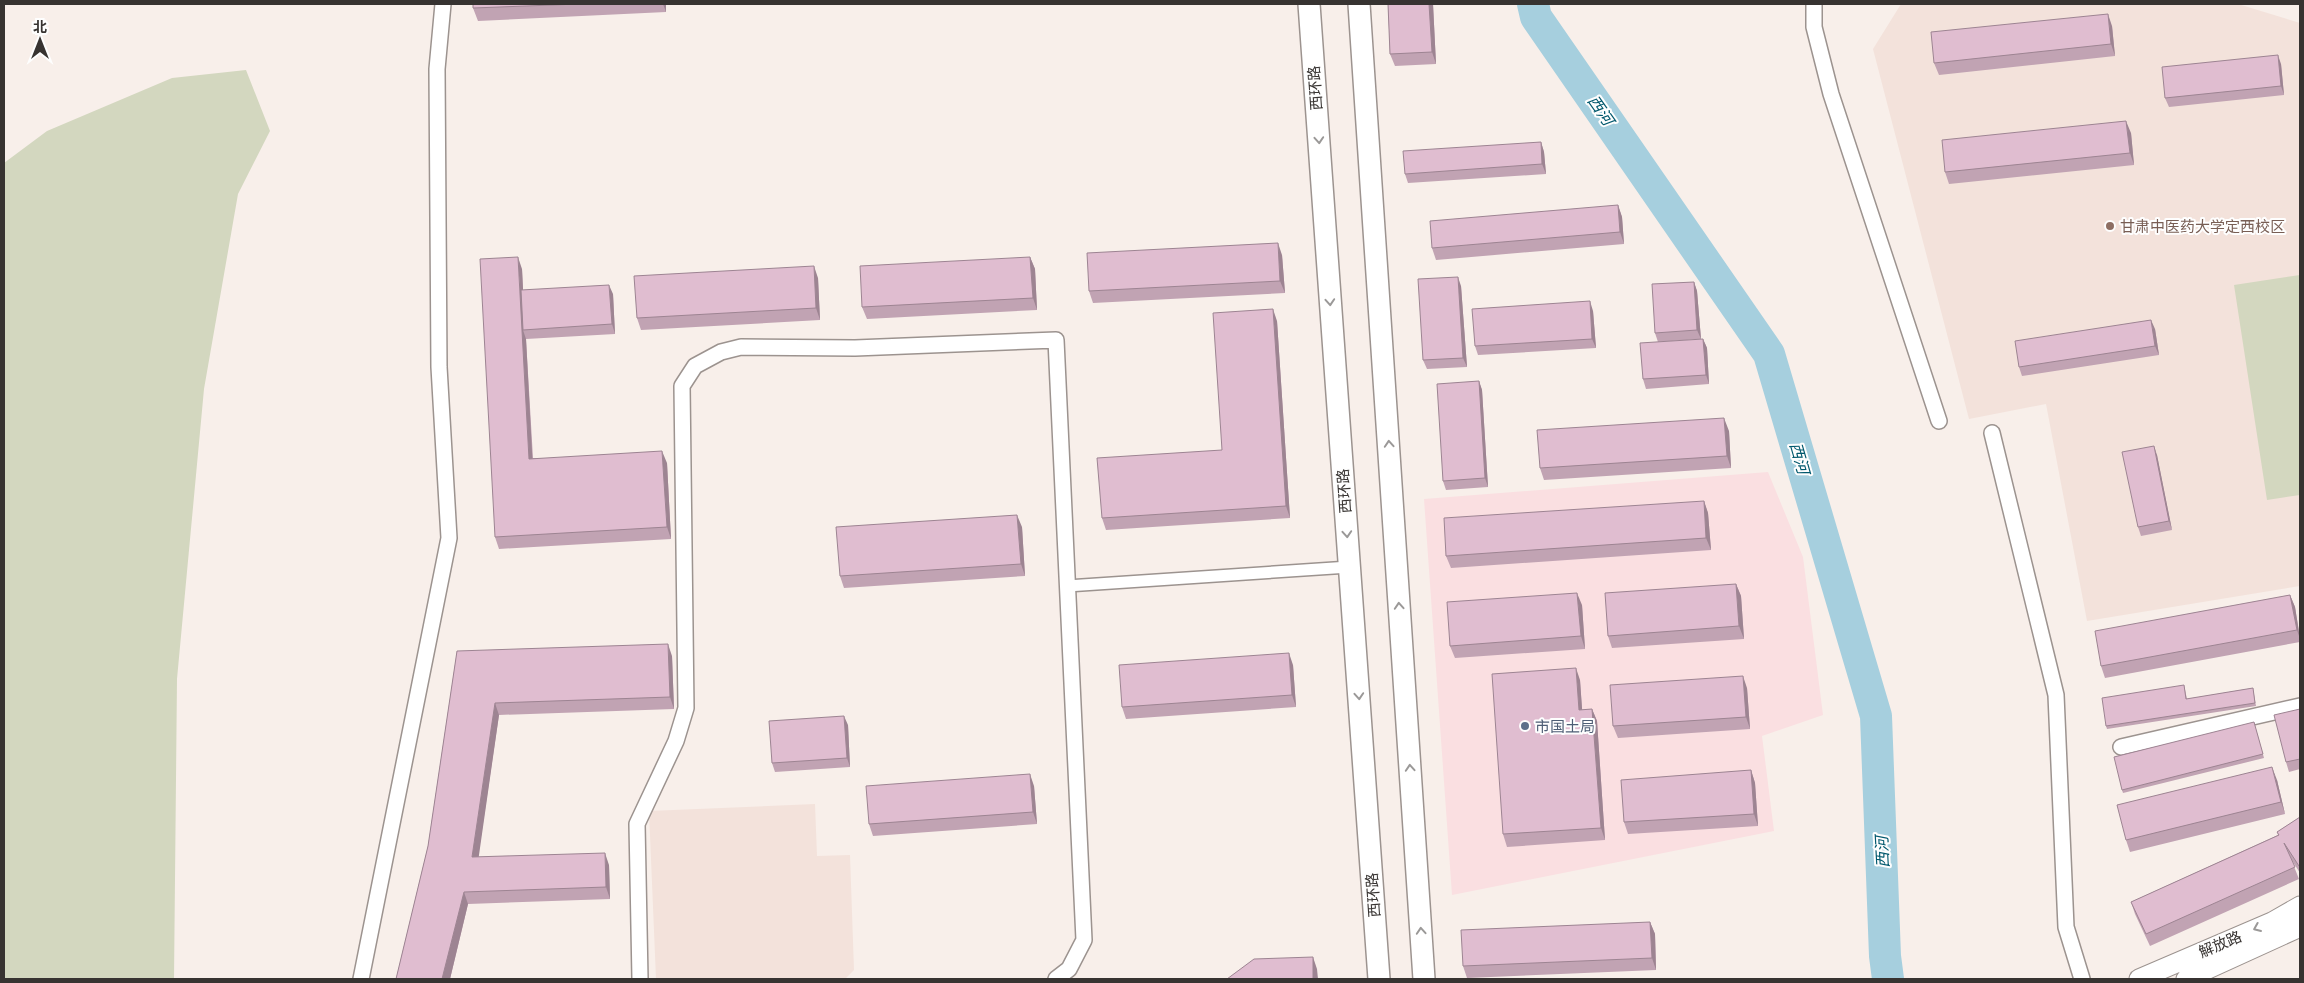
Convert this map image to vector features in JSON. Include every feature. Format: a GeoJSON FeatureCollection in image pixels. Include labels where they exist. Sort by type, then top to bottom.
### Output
{"type":"FeatureCollection","features":[{"type":"Feature","properties":{"kind":"main road","name":"西环路"},"geometry":{"type":"LineString","coordinates":[[1309,4],[1379,979]]}},
{"type":"Feature","properties":{"kind":"main road"},"geometry":{"type":"LineString","coordinates":[[1359,4],[1424,979]]}},
{"type":"Feature","properties":{"kind":"street"},"geometry":{"type":"LineString","coordinates":[[361,979],[449,538],[439,367],[437,69],[443,4]]}},
{"type":"Feature","properties":{"kind":"street"},"geometry":{"type":"LineString","coordinates":[[1814,4],[1814,27],[1831,94],[1939,421]]}},
{"type":"Feature","properties":{"kind":"street"},"geometry":{"type":"LineString","coordinates":[[640,979],[637,824],[676,742],[686,708],[682,386],[695,366],[721,352],[742,347],[855,348],[1056,340],[1084,940],[1070,969],[1056,979]]}},
{"type":"Feature","properties":{"kind":"street"},"geometry":{"type":"LineString","coordinates":[[1992,433],[2056,695],[2066,927],[2082,979]]}},
{"type":"Feature","properties":{"kind":"street"},"geometry":{"type":"LineString","coordinates":[[1067,586],[1349,567]]}},
{"type":"Feature","properties":{"kind":"street"},"geometry":{"type":"LineString","coordinates":[[2121,747],[2300,706]]}},
{"type":"Feature","properties":{"kind":"street","name":"解放路"},"geometry":{"type":"LineString","coordinates":[[2139,979],[2272,922],[2300,906]]}},
{"type":"Feature","properties":{"kind":"street","name":"解放路"},"geometry":{"type":"LineString","coordinates":[[2186,979],[2300,927]]}},
{"type":"Feature","properties":{"kind":"shaded area","name":"甘肃中医药大学定西校区"},"geometry":{"type":"Polygon","coordinates":[[[1901,4],[2238,4],[2300,23],[2300,586],[2087,621],[2046,404],[1969,419],[1873,49],[1901,4]]]}},
{"type":"Feature","properties":{"kind":"shaded area"},"geometry":{"type":"Polygon","coordinates":[[[1768,472],[1803,557],[1823,715],[1762,736],[1774,831],[1452,895],[1424,499],[1768,472]]]}},
{"type":"Feature","properties":{"kind":"shaded area"},"geometry":{"type":"Polygon","coordinates":[[[815,804],[817,856],[850,855],[854,970],[845,979],[656,979],[649,811],[815,804]]]}},
{"type":"Feature","properties":{"kind":"green space"},"geometry":{"type":"Polygon","coordinates":[[[246,70],[270,131],[238,194],[204,389],[177,679],[174,979],[4,979],[4,163],[47,131],[172,78],[246,70]]]}},
{"type":"Feature","properties":{"kind":"green space"},"geometry":{"type":"Polygon","coordinates":[[[2300,275],[2300,495],[2267,500],[2234,285],[2300,275]]]}},
{"type":"Feature","properties":{"kind":"building"},"geometry":{"type":"Polygon","coordinates":[[[473,4],[579,4],[473,8],[473,4]]]}},
{"type":"Feature","properties":{"kind":"building"},"geometry":{"type":"Polygon","coordinates":[[[1388,4],[1429,4],[1432,52],[1390,54],[1388,4]]]}},
{"type":"Feature","properties":{"kind":"building"},"geometry":{"type":"Polygon","coordinates":[[[2108,14],[2111,44],[1934,63],[1931,32],[2108,14]]]}},
{"type":"Feature","properties":{"kind":"building"},"geometry":{"type":"Polygon","coordinates":[[[2278,55],[2281,86],[2165,98],[2162,67],[2278,55]]]}},
{"type":"Feature","properties":{"kind":"building"},"geometry":{"type":"Polygon","coordinates":[[[2126,121],[2130,153],[1945,172],[1942,140],[2126,121]]]}},
{"type":"Feature","properties":{"kind":"building"},"geometry":{"type":"Polygon","coordinates":[[[1541,142],[1542,164],[1405,174],[1403,151],[1541,142]]]}},
{"type":"Feature","properties":{"kind":"building"},"geometry":{"type":"Polygon","coordinates":[[[1618,205],[1620,232],[1432,248],[1430,221],[1618,205]]]}},
{"type":"Feature","properties":{"kind":"building"},"geometry":{"type":"Polygon","coordinates":[[[1278,243],[1280,281],[1089,291],[1087,253],[1278,243]]]}},
{"type":"Feature","properties":{"kind":"building"},"geometry":{"type":"Polygon","coordinates":[[[518,257],[529,459],[662,451],[667,527],[495,537],[480,259],[518,257]]]}},
{"type":"Feature","properties":{"kind":"building"},"geometry":{"type":"Polygon","coordinates":[[[1030,257],[1033,298],[862,307],[860,266],[1030,257]]]}},
{"type":"Feature","properties":{"kind":"building"},"geometry":{"type":"Polygon","coordinates":[[[814,266],[816,308],[637,318],[634,276],[814,266]]]}},
{"type":"Feature","properties":{"kind":"building"},"geometry":{"type":"Polygon","coordinates":[[[1458,277],[1463,358],[1423,360],[1418,279],[1458,277]]]}},
{"type":"Feature","properties":{"kind":"building"},"geometry":{"type":"Polygon","coordinates":[[[1694,282],[1697,330],[1655,333],[1652,284],[1694,282]]]}},
{"type":"Feature","properties":{"kind":"building"},"geometry":{"type":"Polygon","coordinates":[[[609,285],[612,324],[523,330],[521,290],[609,285]]]}},
{"type":"Feature","properties":{"kind":"building"},"geometry":{"type":"Polygon","coordinates":[[[1590,301],[1592,339],[1475,346],[1472,309],[1590,301]]]}},
{"type":"Feature","properties":{"kind":"building"},"geometry":{"type":"Polygon","coordinates":[[[1273,309],[1286,506],[1102,518],[1097,458],[1222,450],[1213,313],[1273,309]]]}},
{"type":"Feature","properties":{"kind":"building"},"geometry":{"type":"Polygon","coordinates":[[[2151,320],[2155,346],[2019,367],[2015,341],[2151,320]]]}},
{"type":"Feature","properties":{"kind":"building"},"geometry":{"type":"Polygon","coordinates":[[[1703,339],[1706,375],[1643,379],[1640,343],[1703,339]]]}},
{"type":"Feature","properties":{"kind":"building"},"geometry":{"type":"Polygon","coordinates":[[[1479,381],[1485,478],[1443,481],[1437,384],[1479,381]]]}},
{"type":"Feature","properties":{"kind":"building"},"geometry":{"type":"Polygon","coordinates":[[[1724,418],[1727,456],[1540,468],[1537,430],[1724,418]]]}},
{"type":"Feature","properties":{"kind":"building"},"geometry":{"type":"Polygon","coordinates":[[[2154,446],[2169,521],[2138,527],[2122,452],[2154,446]]]}},
{"type":"Feature","properties":{"kind":"building"},"geometry":{"type":"Polygon","coordinates":[[[1704,501],[1706,538],[1446,556],[1444,518],[1704,501]]]}},
{"type":"Feature","properties":{"kind":"building"},"geometry":{"type":"Polygon","coordinates":[[[1017,515],[1021,564],[840,576],[836,527],[1017,515]]]}},
{"type":"Feature","properties":{"kind":"building"},"geometry":{"type":"Polygon","coordinates":[[[1736,584],[1739,626],[1608,636],[1605,593],[1736,584]]]}},
{"type":"Feature","properties":{"kind":"building"},"geometry":{"type":"Polygon","coordinates":[[[1577,593],[1581,636],[1450,646],[1447,602],[1577,593]]]}},
{"type":"Feature","properties":{"kind":"building"},"geometry":{"type":"Polygon","coordinates":[[[2290,595],[2297,630],[2101,666],[2095,631],[2290,595]]]}},
{"type":"Feature","properties":{"kind":"building"},"geometry":{"type":"Polygon","coordinates":[[[668,644],[670,697],[495,703],[472,857],[605,853],[606,887],[464,892],[442,979],[396,979],[428,846],[457,651],[668,644]]]}},
{"type":"Feature","properties":{"kind":"building"},"geometry":{"type":"Polygon","coordinates":[[[1289,653],[1292,695],[1122,707],[1119,665],[1289,653]]]}},
{"type":"Feature","properties":{"kind":"building"},"geometry":{"type":"Polygon","coordinates":[[[1576,668],[1579,710],[1592,709],[1601,828],[1503,834],[1492,674],[1576,668]]]}},
{"type":"Feature","properties":{"kind":"building"},"geometry":{"type":"Polygon","coordinates":[[[1743,676],[1746,717],[1613,726],[1610,685],[1743,676]]]}},
{"type":"Feature","properties":{"kind":"building"},"geometry":{"type":"Polygon","coordinates":[[[2184,685],[2186,699],[2253,688],[2255,703],[2106,726],[2102,698],[2184,685]]]}},
{"type":"Feature","properties":{"kind":"building"},"geometry":{"type":"Polygon","coordinates":[[[2300,709],[2300,759],[2286,762],[2274,715],[2300,709]]]}},
{"type":"Feature","properties":{"kind":"building"},"geometry":{"type":"Polygon","coordinates":[[[844,716],[847,758],[772,763],[769,721],[844,716]]]}},
{"type":"Feature","properties":{"kind":"building"},"geometry":{"type":"Polygon","coordinates":[[[2254,722],[2263,754],[2122,790],[2114,757],[2254,722]]]}},
{"type":"Feature","properties":{"kind":"building"},"geometry":{"type":"Polygon","coordinates":[[[2272,767],[2281,802],[2126,840],[2117,805],[2272,767]]]}},
{"type":"Feature","properties":{"kind":"building"},"geometry":{"type":"Polygon","coordinates":[[[1751,770],[1754,814],[1624,822],[1621,780],[1751,770]]]}},
{"type":"Feature","properties":{"kind":"building"},"geometry":{"type":"Polygon","coordinates":[[[1030,774],[1033,812],[869,824],[866,786],[1030,774]]]}},
{"type":"Feature","properties":{"kind":"building"},"geometry":{"type":"Polygon","coordinates":[[[2300,817],[2299,866],[2284,843],[2295,867],[2146,934],[2131,902],[2279,835],[2277,832],[2300,817]]]}},
{"type":"Feature","properties":{"kind":"building"},"geometry":{"type":"Polygon","coordinates":[[[1650,922],[1652,958],[1463,966],[1461,930],[1650,922]]]}},
{"type":"Feature","properties":{"kind":"building"},"geometry":{"type":"Polygon","coordinates":[[[1313,957],[1313,979],[1227,979],[1254,959],[1313,957]]]}},
{"type":"Feature","properties":{"kind":"waterway","name":"西河"},"geometry":{"type":"LineString","coordinates":[[1533,4],[1536,17],[1769,354],[1876,716],[1885,956],[1888,979]]}},
{"type":"Feature","properties":{"kind":"place","name":"甘肃中医药大学定西校区"},"geometry":{"type":"Point","coordinates":[2110,226]}},
{"type":"Feature","properties":{"kind":"place","name":"市国土局"},"geometry":{"type":"Point","coordinates":[1525,726]}}]}
